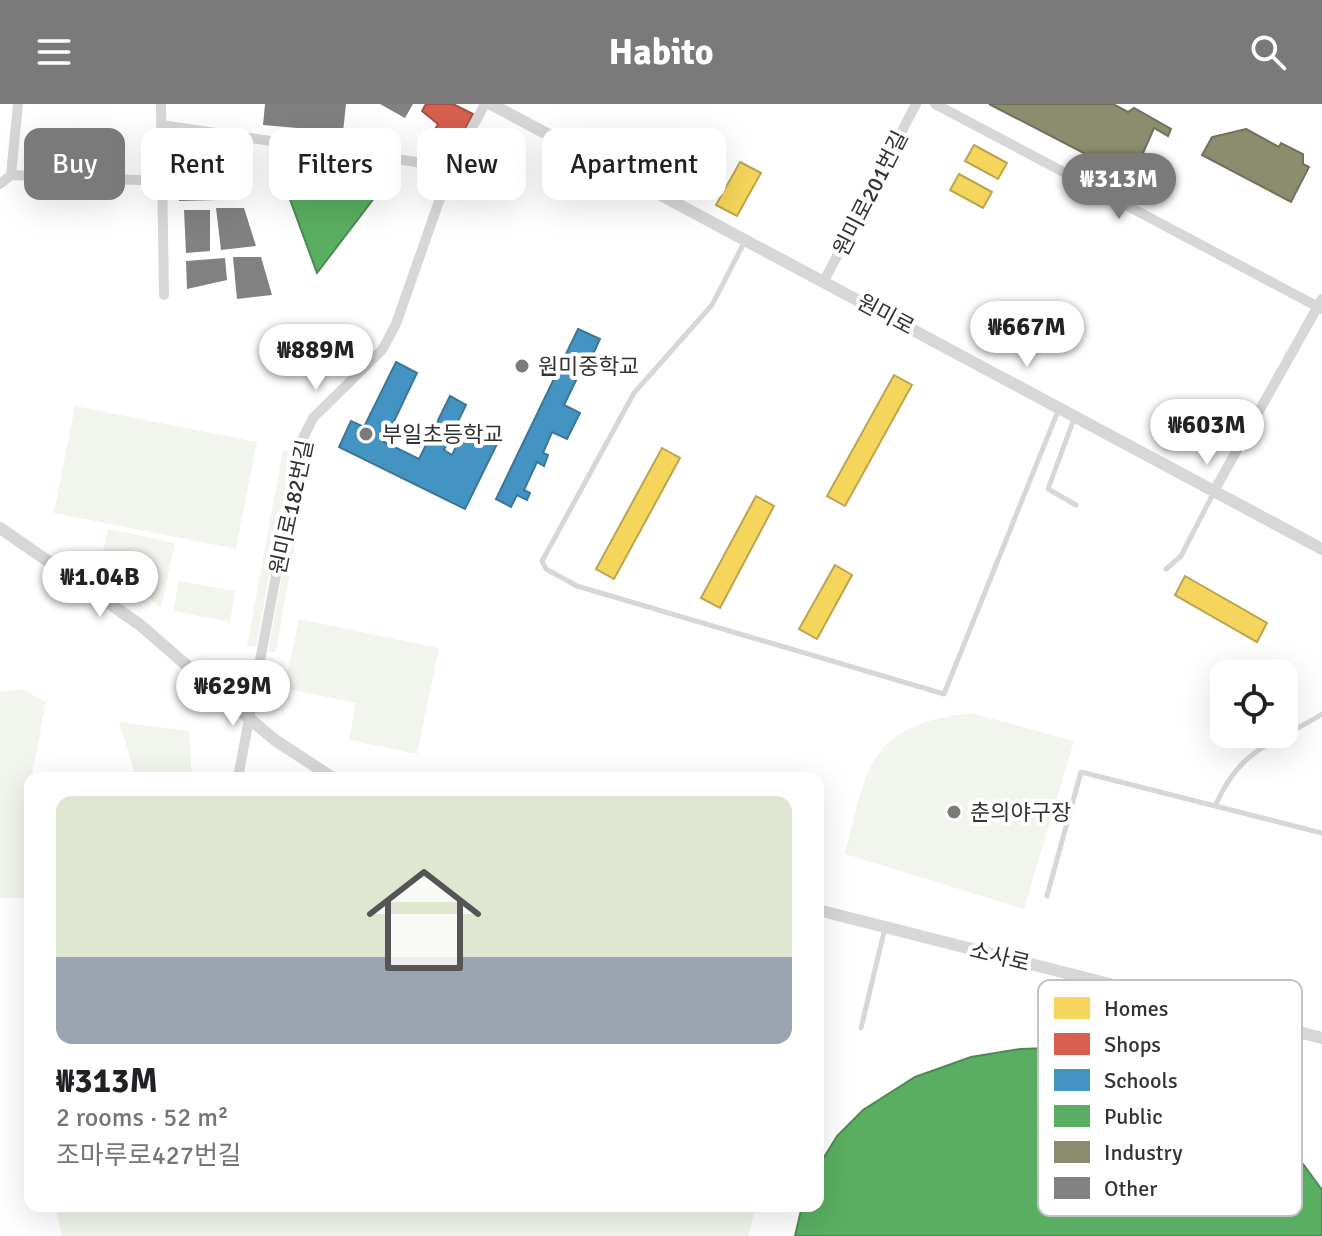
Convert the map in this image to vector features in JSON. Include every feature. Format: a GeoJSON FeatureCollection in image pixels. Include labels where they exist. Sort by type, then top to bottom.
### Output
{"type":"FeatureCollection","features":[{"type":"Feature","properties":{"kind":"street"},"geometry":{"type":"LineString","coordinates":[[11,175],[18,104]]}},
{"type":"Feature","properties":{"kind":"street"},"geometry":{"type":"LineString","coordinates":[[161,104],[161,128]]}},
{"type":"Feature","properties":{"kind":"street","name":"원미로182번길"},"geometry":{"type":"LineString","coordinates":[[472,128],[485,104]]}},
{"type":"Feature","properties":{"kind":"street","name":"원미로"},"geometry":{"type":"LineString","coordinates":[[491,104],[1322,549]]}},
{"type":"Feature","properties":{"kind":"street","name":"원미로201번길"},"geometry":{"type":"LineString","coordinates":[[824,281],[916,104]]}},
{"type":"Feature","properties":{"kind":"street"},"geometry":{"type":"LineString","coordinates":[[935,104],[1321,305],[1214,491]]}},
{"type":"Feature","properties":{"kind":"street"},"geometry":{"type":"LineString","coordinates":[[161,125],[417,162]]}},
{"type":"Feature","properties":{"kind":"street"},"geometry":{"type":"LineString","coordinates":[[0,184],[11,175],[141,180]]}},
{"type":"Feature","properties":{"kind":"street"},"geometry":{"type":"LineString","coordinates":[[162,200],[164,295]]}},
{"type":"Feature","properties":{"kind":"street","name":"원미로182번길"},"geometry":{"type":"LineString","coordinates":[[239,772],[301,442],[313,418],[382,350],[396,324],[439,200]]}},
{"type":"Feature","properties":{"kind":"street"},"geometry":{"type":"LineString","coordinates":[[0,528],[139,624],[275,740],[324,772]]}},
{"type":"Feature","properties":{"kind":"street","name":"소사로"},"geometry":{"type":"LineString","coordinates":[[824,912],[1094,980]]}},
{"type":"Feature","properties":{"kind":"street","name":"소사로"},"geometry":{"type":"LineString","coordinates":[[1302,1033],[1322,1038]]}},
{"type":"Feature","properties":{"kind":"lane"},"geometry":{"type":"LineString","coordinates":[[746,240],[712,305],[634,393],[542,561],[546,569],[577,586],[944,694],[1060,407]]}},
{"type":"Feature","properties":{"kind":"lane"},"geometry":{"type":"LineString","coordinates":[[1075,415],[1048,489],[1076,505]]}},
{"type":"Feature","properties":{"kind":"lane"},"geometry":{"type":"LineString","coordinates":[[1166,569],[1181,556],[1214,491]]}},
{"type":"Feature","properties":{"kind":"lane"},"geometry":{"type":"LineString","coordinates":[[1215,806],[1231,774],[1245,758],[1322,714]]}},
{"type":"Feature","properties":{"kind":"lane"},"geometry":{"type":"LineString","coordinates":[[1047,896],[1081,772],[1322,833]]}},
{"type":"Feature","properties":{"kind":"lane"},"geometry":{"type":"LineString","coordinates":[[861,1028],[885,927]]}},
{"type":"Feature","properties":{"kind":"shaded area"},"geometry":{"type":"Polygon","coordinates":[[[75,406],[257,442],[236,549],[54,513],[75,406]]]}},
{"type":"Feature","properties":{"kind":"shaded area"},"geometry":{"type":"Polygon","coordinates":[[[283,450],[292,452],[256,647],[247,646],[283,450]]]}},
{"type":"Feature","properties":{"kind":"shaded area"},"geometry":{"type":"Polygon","coordinates":[[[302,467],[308,469],[276,652],[268,652],[302,467]]]}},
{"type":"Feature","properties":{"kind":"shaded area"},"geometry":{"type":"Polygon","coordinates":[[[108,529],[175,543],[161,608],[102,557],[108,529]]]}},
{"type":"Feature","properties":{"kind":"shaded area"},"geometry":{"type":"Polygon","coordinates":[[[179,581],[235,591],[230,622],[173,611],[179,581]]]}},
{"type":"Feature","properties":{"kind":"shaded area"},"geometry":{"type":"Polygon","coordinates":[[[299,619],[439,648],[417,754],[349,740],[356,703],[284,688],[299,619]]]}},
{"type":"Feature","properties":{"kind":"shaded area"},"geometry":{"type":"Polygon","coordinates":[[[22,689],[46,702],[33,772],[24,772],[24,898],[0,898],[0,692],[22,689]]]}},
{"type":"Feature","properties":{"kind":"shaded area","name":"춘의야구장"},"geometry":{"type":"Polygon","coordinates":[[[971,713],[1074,741],[1024,909],[845,854],[868,773],[892,739],[937,719],[971,713]]]}},
{"type":"Feature","properties":{"kind":"shaded area"},"geometry":{"type":"Polygon","coordinates":[[[119,722],[189,731],[192,772],[134,772],[119,722]]]}},
{"type":"Feature","properties":{"kind":"shaded area"},"geometry":{"type":"Polygon","coordinates":[[[56,1212],[754,1212],[748,1236],[62,1236],[56,1212]]]}},
{"type":"Feature","properties":{"kind":"building: Homes"},"geometry":{"type":"Polygon","coordinates":[[[974,145],[1007,163],[998,179],[965,161],[974,145]]]}},
{"type":"Feature","properties":{"kind":"building: Homes"},"geometry":{"type":"Polygon","coordinates":[[[740,162],[761,173],[737,216],[716,205],[719,200],[726,200],[726,187],[740,162]]]}},
{"type":"Feature","properties":{"kind":"building: Homes"},"geometry":{"type":"Polygon","coordinates":[[[959,174],[992,192],[983,208],[950,190],[959,174]]]}},
{"type":"Feature","properties":{"kind":"building: Homes"},"geometry":{"type":"Polygon","coordinates":[[[894,375],[912,385],[845,506],[827,496],[894,375]]]}},
{"type":"Feature","properties":{"kind":"building: Homes"},"geometry":{"type":"Polygon","coordinates":[[[662,448],[680,458],[614,579],[596,569],[662,448]]]}},
{"type":"Feature","properties":{"kind":"building: Homes"},"geometry":{"type":"Polygon","coordinates":[[[756,496],[774,506],[720,608],[701,598],[756,496]]]}},
{"type":"Feature","properties":{"kind":"building: Homes"},"geometry":{"type":"Polygon","coordinates":[[[835,565],[852,575],[817,639],[799,629],[835,565]]]}},
{"type":"Feature","properties":{"kind":"building: Homes"},"geometry":{"type":"Polygon","coordinates":[[[1185,576],[1267,623],[1257,642],[1175,595],[1185,576]]]}},
{"type":"Feature","properties":{"kind":"building: Shops"},"geometry":{"type":"Polygon","coordinates":[[[426,104],[453,104],[473,114],[466,128],[436,128],[438,124],[422,111],[426,104]]]}},
{"type":"Feature","properties":{"kind":"building: Schools","name":"원미중학교"},"geometry":{"type":"Polygon","coordinates":[[[578,329],[600,339],[593,354],[598,359],[594,369],[584,364],[564,405],[580,413],[567,439],[552,432],[543,453],[548,455],[544,466],[537,462],[524,490],[530,493],[527,500],[517,495],[511,507],[496,499],[578,329]]]}},
{"type":"Feature","properties":{"kind":"building: Schools","name":"부일초등학교"},"geometry":{"type":"Polygon","coordinates":[[[396,362],[417,373],[384,442],[419,459],[450,396],[466,405],[444,450],[452,455],[466,426],[498,442],[465,509],[339,447],[351,421],[364,427],[396,362]]]}},
{"type":"Feature","properties":{"kind":"building: Public"},"geometry":{"type":"Polygon","coordinates":[[[290,200],[373,200],[317,273],[290,200]]]}},
{"type":"Feature","properties":{"kind":"building: Public"},"geometry":{"type":"Polygon","coordinates":[[[1038,1048],[1038,1216],[1302,1216],[1302,1163],[1322,1190],[1322,1236],[795,1236],[801,1212],[824,1212],[824,1157],[837,1136],[863,1110],[915,1077],[971,1057],[1038,1048]]]}},
{"type":"Feature","properties":{"kind":"building: Industry"},"geometry":{"type":"Polygon","coordinates":[[[989,104],[1113,104],[1128,112],[1134,108],[1171,129],[1168,136],[1154,128],[1132,178],[989,104]]]}},
{"type":"Feature","properties":{"kind":"building: Industry"},"geometry":{"type":"Polygon","coordinates":[[[1246,129],[1279,147],[1281,143],[1303,154],[1303,164],[1309,167],[1291,202],[1202,155],[1212,137],[1246,129]]]}},
{"type":"Feature","properties":{"kind":"building: Other"},"geometry":{"type":"Polygon","coordinates":[[[265,104],[346,104],[343,128],[263,125],[265,104]]]}},
{"type":"Feature","properties":{"kind":"building: Other"},"geometry":{"type":"Polygon","coordinates":[[[380,104],[413,104],[405,118],[380,104]]]}},
{"type":"Feature","properties":{"kind":"building: Other"},"geometry":{"type":"Polygon","coordinates":[[[216,208],[244,208],[256,246],[221,250],[216,208]]]}},
{"type":"Feature","properties":{"kind":"building: Other"},"geometry":{"type":"Polygon","coordinates":[[[184,210],[210,210],[210,251],[186,253],[184,210]]]}},
{"type":"Feature","properties":{"kind":"building: Other"},"geometry":{"type":"Polygon","coordinates":[[[233,257],[261,257],[272,295],[237,299],[233,257]]]}},
{"type":"Feature","properties":{"kind":"building: Other"},"geometry":{"type":"Polygon","coordinates":[[[225,258],[227,280],[187,289],[186,261],[225,258]]]}},
{"type":"Feature","properties":{"kind":"place","name":"원미중학교"},"geometry":{"type":"Point","coordinates":[522,366]}},
{"type":"Feature","properties":{"kind":"place","name":"부일초등학교"},"geometry":{"type":"Point","coordinates":[366,434]}},
{"type":"Feature","properties":{"kind":"place","name":"춘의야구장"},"geometry":{"type":"Point","coordinates":[954,812]}}]}
